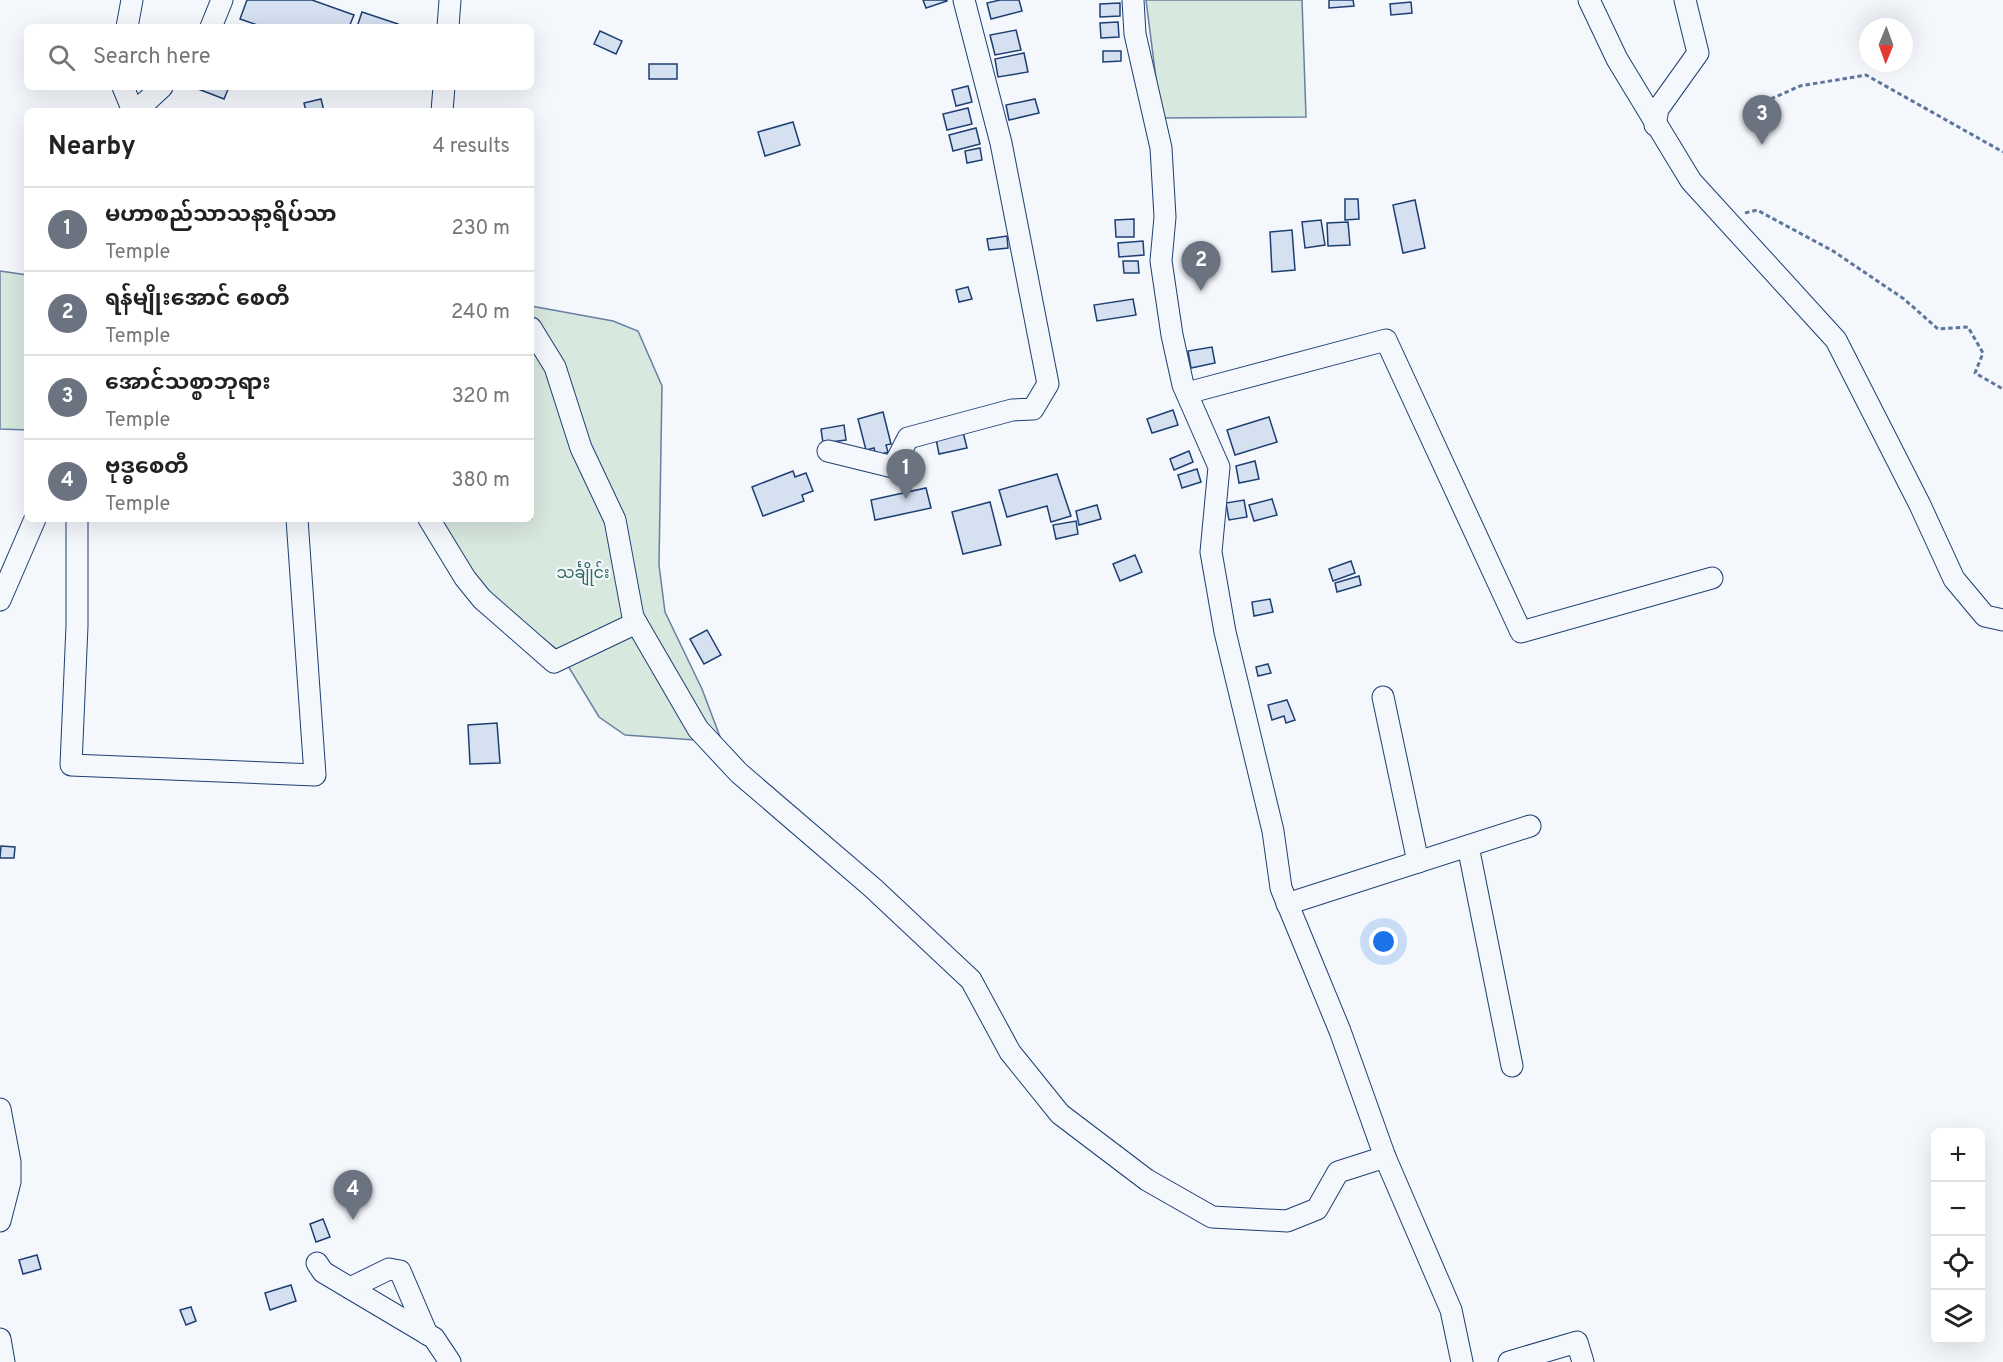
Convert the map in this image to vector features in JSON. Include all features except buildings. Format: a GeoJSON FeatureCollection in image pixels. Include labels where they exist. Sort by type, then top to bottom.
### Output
{"type":"FeatureCollection","features":[{"type":"Feature","properties":{"kind":"street"},"geometry":{"type":"LineString","coordinates":[[128,24],[132,0]]}},
{"type":"Feature","properties":{"kind":"street"},"geometry":{"type":"LineString","coordinates":[[212,24],[222,0]]}},
{"type":"Feature","properties":{"kind":"street"},"geometry":{"type":"LineString","coordinates":[[448,24],[450,0]]}},
{"type":"Feature","properties":{"kind":"street"},"geometry":{"type":"LineString","coordinates":[[828,451],[893,467],[908,438],[1012,410],[1033,409],[1048,384],[1001,143],[964,0]]}},
{"type":"Feature","properties":{"kind":"street"},"geometry":{"type":"LineString","coordinates":[[1133,0],[1135,34],[1161,147],[1166,217],[1161,261],[1172,335],[1186,393],[1220,467],[1211,552],[1225,632],[1273,831],[1281,888],[1340,1031],[1385,1156],[1451,1310],[1461,1362]]}},
{"type":"Feature","properties":{"kind":"street"},"geometry":{"type":"LineString","coordinates":[[1588,0],[1617,59],[1691,182],[1836,340],[1920,505],[1954,579],[1985,616],[2003,620]]}},
{"type":"Feature","properties":{"kind":"street"},"geometry":{"type":"LineString","coordinates":[[1655,125],[1658,109],[1698,53],[1685,0]]}},
{"type":"Feature","properties":{"kind":"street"},"geometry":{"type":"LineString","coordinates":[[124,90],[133,108]]}},
{"type":"Feature","properties":{"kind":"street"},"geometry":{"type":"LineString","coordinates":[[138,108],[158,90]]}},
{"type":"Feature","properties":{"kind":"street"},"geometry":{"type":"LineString","coordinates":[[442,108],[444,90]]}},
{"type":"Feature","properties":{"kind":"street"},"geometry":{"type":"LineString","coordinates":[[534,333],[555,367],[581,448],[615,520],[633,617],[698,729],[739,772],[873,888],[971,980],[1010,1053],[1060,1113],[1147,1179],[1212,1217],[1287,1221],[1317,1209],[1338,1172],[1385,1156]]}},
{"type":"Feature","properties":{"kind":"street"},"geometry":{"type":"LineString","coordinates":[[1186,393],[1386,340],[1521,632],[1712,578]]}},
{"type":"Feature","properties":{"kind":"street"},"geometry":{"type":"LineString","coordinates":[[0,600],[33,522]]}},
{"type":"Feature","properties":{"kind":"street"},"geometry":{"type":"LineString","coordinates":[[77,522],[77,626],[71,765],[315,775],[297,522]]}},
{"type":"Feature","properties":{"kind":"street"},"geometry":{"type":"LineString","coordinates":[[431,522],[465,578],[482,599],[554,662],[636,623]]}},
{"type":"Feature","properties":{"kind":"street"},"geometry":{"type":"LineString","coordinates":[[1383,696],[1418,862]]}},
{"type":"Feature","properties":{"kind":"street"},"geometry":{"type":"LineString","coordinates":[[1287,904],[1530,826]]}},
{"type":"Feature","properties":{"kind":"street"},"geometry":{"type":"LineString","coordinates":[[1468,846],[1512,1066]]}},
{"type":"Feature","properties":{"kind":"street"},"geometry":{"type":"LineString","coordinates":[[0,1109],[10,1162],[9,1182],[0,1221]]}},
{"type":"Feature","properties":{"kind":"street"},"geometry":{"type":"LineString","coordinates":[[317,1263],[323,1272],[434,1338],[450,1362]]}},
{"type":"Feature","properties":{"kind":"street"},"geometry":{"type":"LineString","coordinates":[[350,1288],[389,1269],[400,1271],[427,1334]]}},
{"type":"Feature","properties":{"kind":"street"},"geometry":{"type":"LineString","coordinates":[[0,1339],[4,1362]]}},
{"type":"Feature","properties":{"kind":"street"},"geometry":{"type":"LineString","coordinates":[[1509,1362],[1577,1342],[1583,1362]]}},
{"type":"Feature","properties":{"kind":"path"},"geometry":{"type":"LineString","coordinates":[[1764,102],[1800,86],[1866,75],[2003,152]]}},
{"type":"Feature","properties":{"kind":"path"},"geometry":{"type":"LineString","coordinates":[[1723,217],[1757,210],[1833,250],[1904,299],[1938,329],[1968,327],[1983,353],[1976,373],[2003,389]]}},
{"type":"Feature","properties":{"kind":"green space"},"geometry":{"type":"Polygon","coordinates":[[[1146,0],[1302,0],[1306,117],[1161,118],[1146,0]]]}},
{"type":"Feature","properties":{"kind":"green space"},"geometry":{"type":"Polygon","coordinates":[[[0,271],[24,275],[24,430],[0,429],[0,271]]]}},
{"type":"Feature","properties":{"kind":"green space","name":"သင်္ချိုင်း"},"geometry":{"type":"Polygon","coordinates":[[[534,307],[613,321],[638,331],[662,386],[659,565],[665,612],[702,689],[722,742],[625,735],[599,717],[559,651],[485,593],[441,522],[534,522],[534,307]]]}},
{"type":"Feature","properties":{"kind":"place","name":"အောင်သစ္စာဘုရား"},"geometry":{"type":"Point","coordinates":[1762,145]}},
{"type":"Feature","properties":{"kind":"place","name":"ရန်မျိုးအောင် စေတီ"},"geometry":{"type":"Point","coordinates":[1201,291]}},
{"type":"Feature","properties":{"kind":"place","name":"မဟာစည်သာသနာ့ရိပ်သာ"},"geometry":{"type":"Point","coordinates":[906,499]}},
{"type":"Feature","properties":{"kind":"place","name":"ဗုဒ္ဓစေတီ"},"geometry":{"type":"Point","coordinates":[353,1220]}}]}
